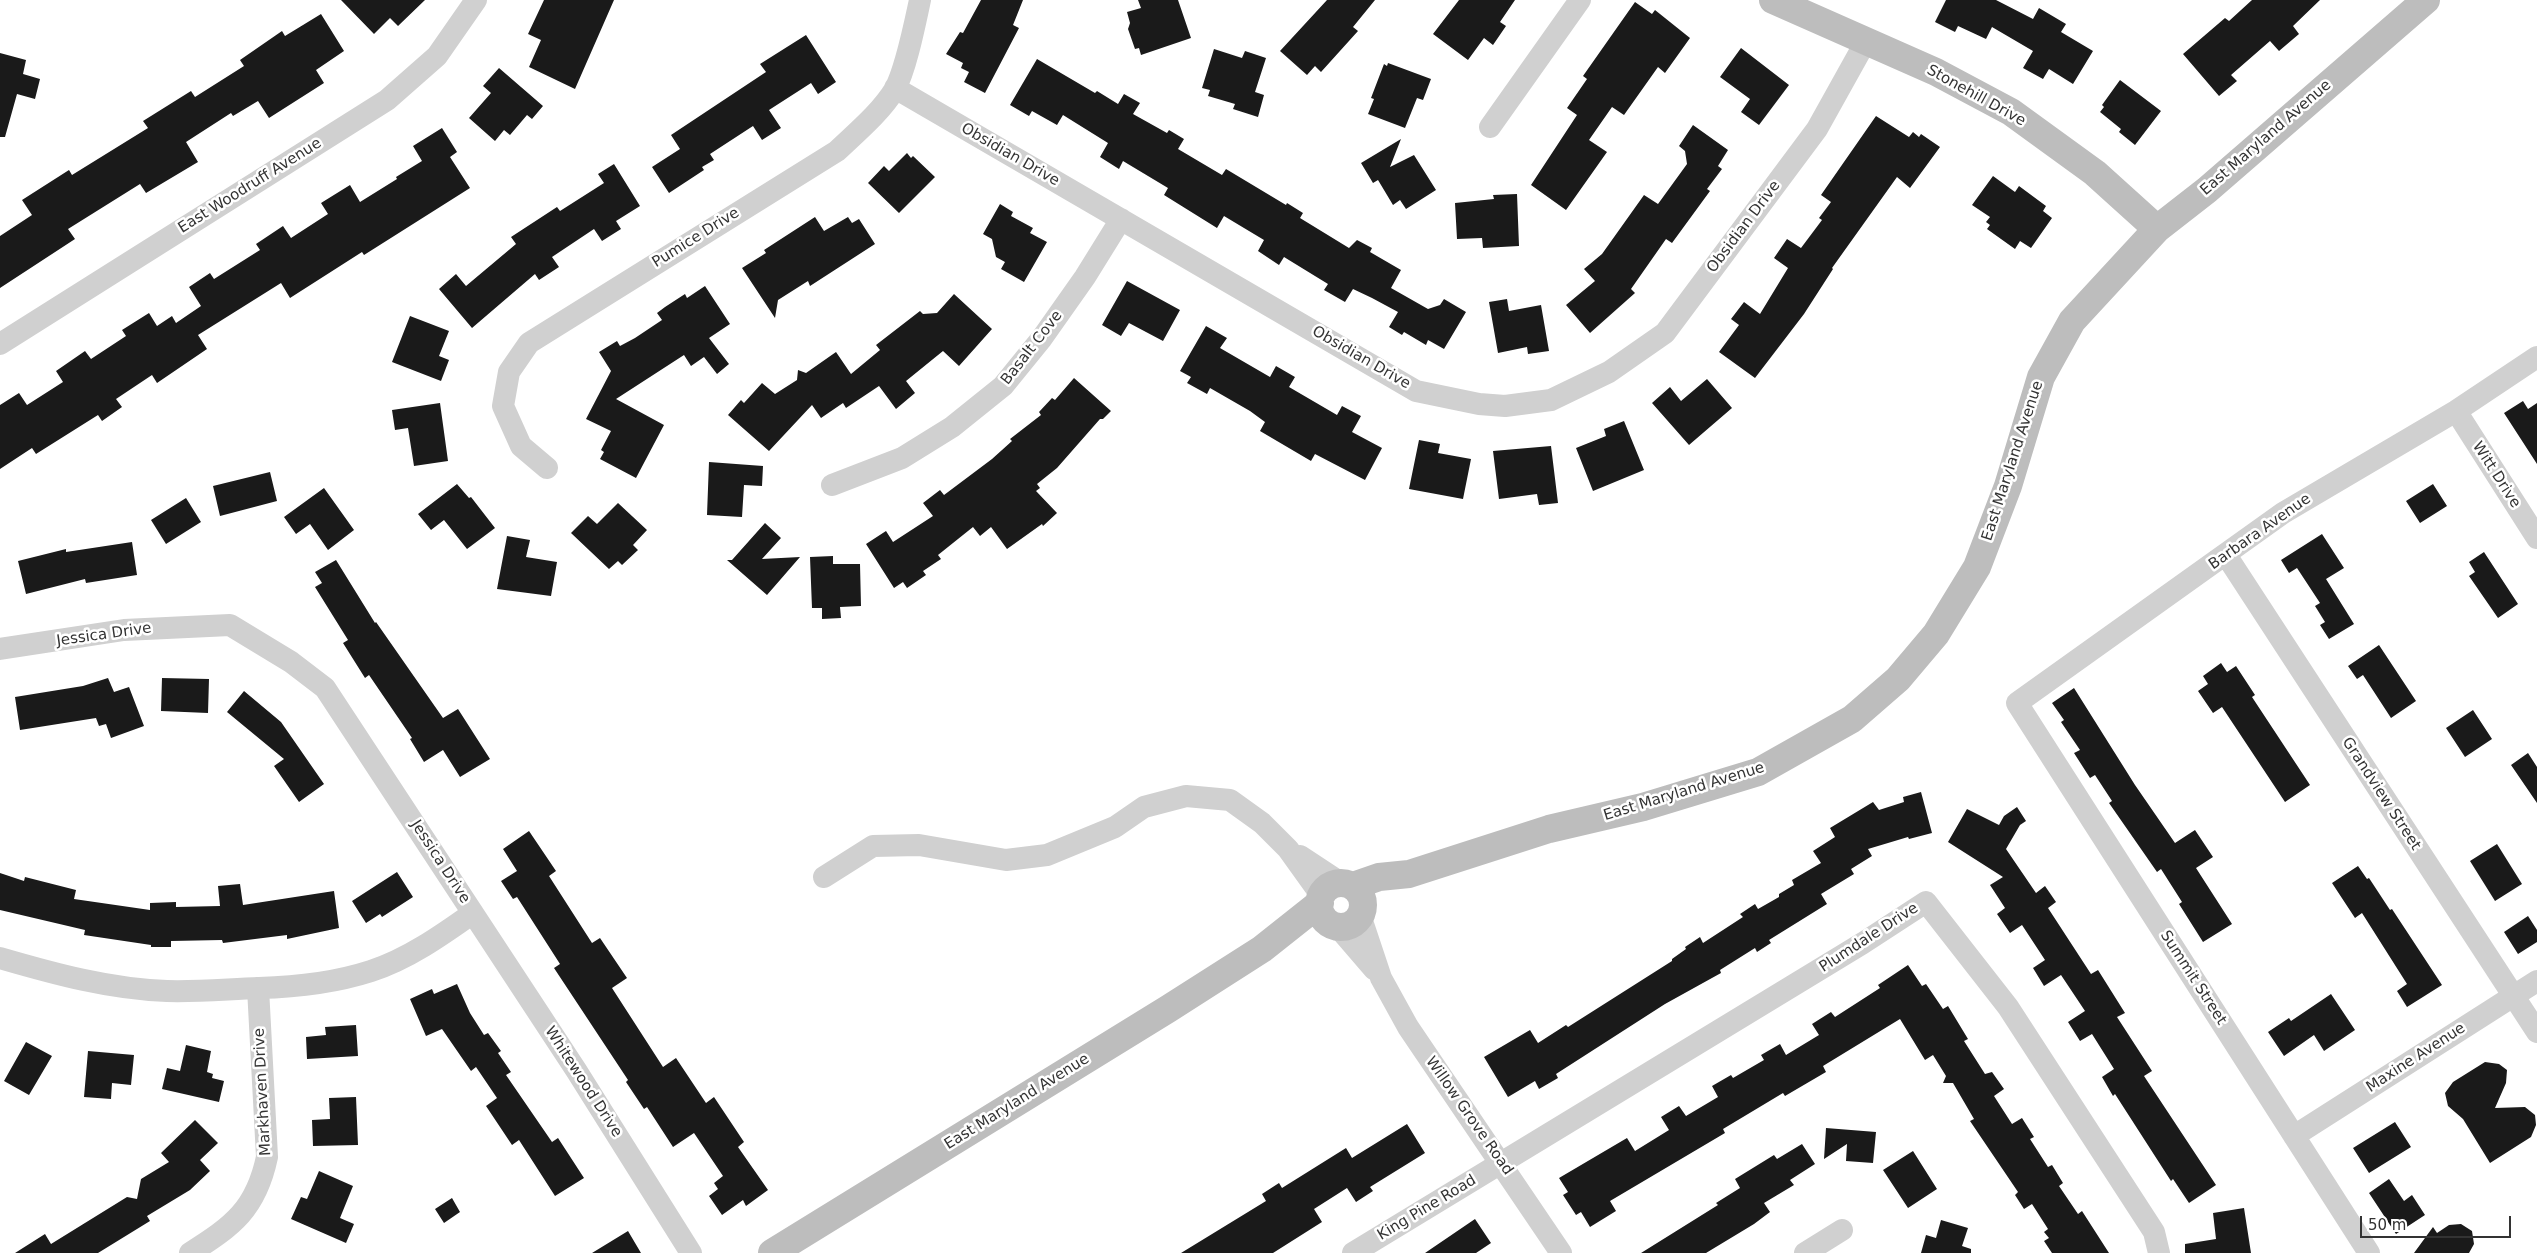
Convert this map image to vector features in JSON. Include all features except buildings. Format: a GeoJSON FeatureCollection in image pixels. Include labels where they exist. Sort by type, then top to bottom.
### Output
{"type":"FeatureCollection","features":[{"type":"Feature","properties":{"kind":"street","name":"East Woodruff Avenue"},"geometry":{"type":"LineString","coordinates":[[0,344],[387,100],[437,56],[476,0]]}},
{"type":"Feature","properties":{"kind":"street","name":"Pumice Drive"},"geometry":{"type":"LineString","coordinates":[[547,468],[521,446],[503,406],[509,372],[529,343],[838,151],[873,116],[895,88],[912,38],[920,0]]}},
{"type":"Feature","properties":{"kind":"street"},"geometry":{"type":"LineString","coordinates":[[1490,127],[1580,0]]}},
{"type":"Feature","properties":{"kind":"street","name":"Stonehill Drive"},"geometry":{"type":"LineString","coordinates":[[1773,0],[1936,72],[2011,112],[2095,173],[2157,229]]}},
{"type":"Feature","properties":{"kind":"street","name":"East Maryland Avenue"},"geometry":{"type":"LineString","coordinates":[[772,1253],[1262,949],[1341,904],[1381,896],[1409,874],[1549,829],[1643,807],[1758,772],[1859,714],[1898,679],[1936,634],[1977,567],[2008,486],[2041,376],[2072,321],[2157,229],[2207,190],[2426,0]]}},
{"type":"Feature","properties":{"kind":"street","name":"Obsidian Drive"},"geometry":{"type":"LineString","coordinates":[[895,88],[1416,390],[1478,404],[1505,406],[1551,400],[1609,372],[1665,333],[1817,129],[1866,41]]}},
{"type":"Feature","properties":{"kind":"street","name":"Basalt Cove"},"geometry":{"type":"LineString","coordinates":[[832,485],[902,458],[952,427],[1003,386],[1042,338],[1085,277],[1120,219]]}},
{"type":"Feature","properties":{"kind":"street","name":"Barbara Avenue"},"geometry":{"type":"LineString","coordinates":[[2017,704],[2226,555],[2283,512],[2456,411],[2537,357]]}},
{"type":"Feature","properties":{"kind":"street","name":"Witt Drive"},"geometry":{"type":"LineString","coordinates":[[2456,411],[2537,538]]}},
{"type":"Feature","properties":{"kind":"street","name":"Grandview Street"},"geometry":{"type":"LineString","coordinates":[[2226,555],[2537,1032]]}},
{"type":"Feature","properties":{"kind":"street","name":"Jessica Drive"},"geometry":{"type":"LineString","coordinates":[[0,649],[39,645],[124,630],[230,625],[291,662],[325,688],[473,913],[399,959],[372,970],[330,982],[287,988],[166,991],[111,986],[1,964]]}},
{"type":"Feature","properties":{"kind":"street","name":"Summit Street"},"geometry":{"type":"LineString","coordinates":[[2017,704],[2369,1253]]}},
{"type":"Feature","properties":{"kind":"street"},"geometry":{"type":"LineString","coordinates":[[824,877],[873,846],[920,845],[1006,860],[1047,855],[1115,827],[1144,807],[1186,796],[1230,800],[1262,823],[1341,904]]}},
{"type":"Feature","properties":{"kind":"street","name":"Plumdale Drive"},"geometry":{"type":"LineString","coordinates":[[1502,1164],[1863,944],[1926,902],[2008,1007],[2154,1232],[2159,1253]]}},
{"type":"Feature","properties":{"kind":"street","name":"Willow Grove Road"},"geometry":{"type":"LineString","coordinates":[[1341,904],[1408,1027],[1561,1253]]}},
{"type":"Feature","properties":{"kind":"street","name":"Whitewood Drive"},"geometry":{"type":"LineString","coordinates":[[473,913],[576,1070],[691,1253]]}},
{"type":"Feature","properties":{"kind":"street","name":"Maxine Avenue"},"geometry":{"type":"LineString","coordinates":[[2294,1136],[2537,981]]}},
{"type":"Feature","properties":{"kind":"street","name":"Markhaven Drive"},"geometry":{"type":"LineString","coordinates":[[190,1253],[221,1234],[238,1219],[252,1200],[262,1180],[267,1158],[258,988]]}},
{"type":"Feature","properties":{"kind":"street","name":"King Pine Road"},"geometry":{"type":"LineString","coordinates":[[1353,1253],[1502,1164]]}},
{"type":"Feature","properties":{"kind":"street"},"geometry":{"type":"LineString","coordinates":[[1805,1253],[1842,1230]]}}]}
